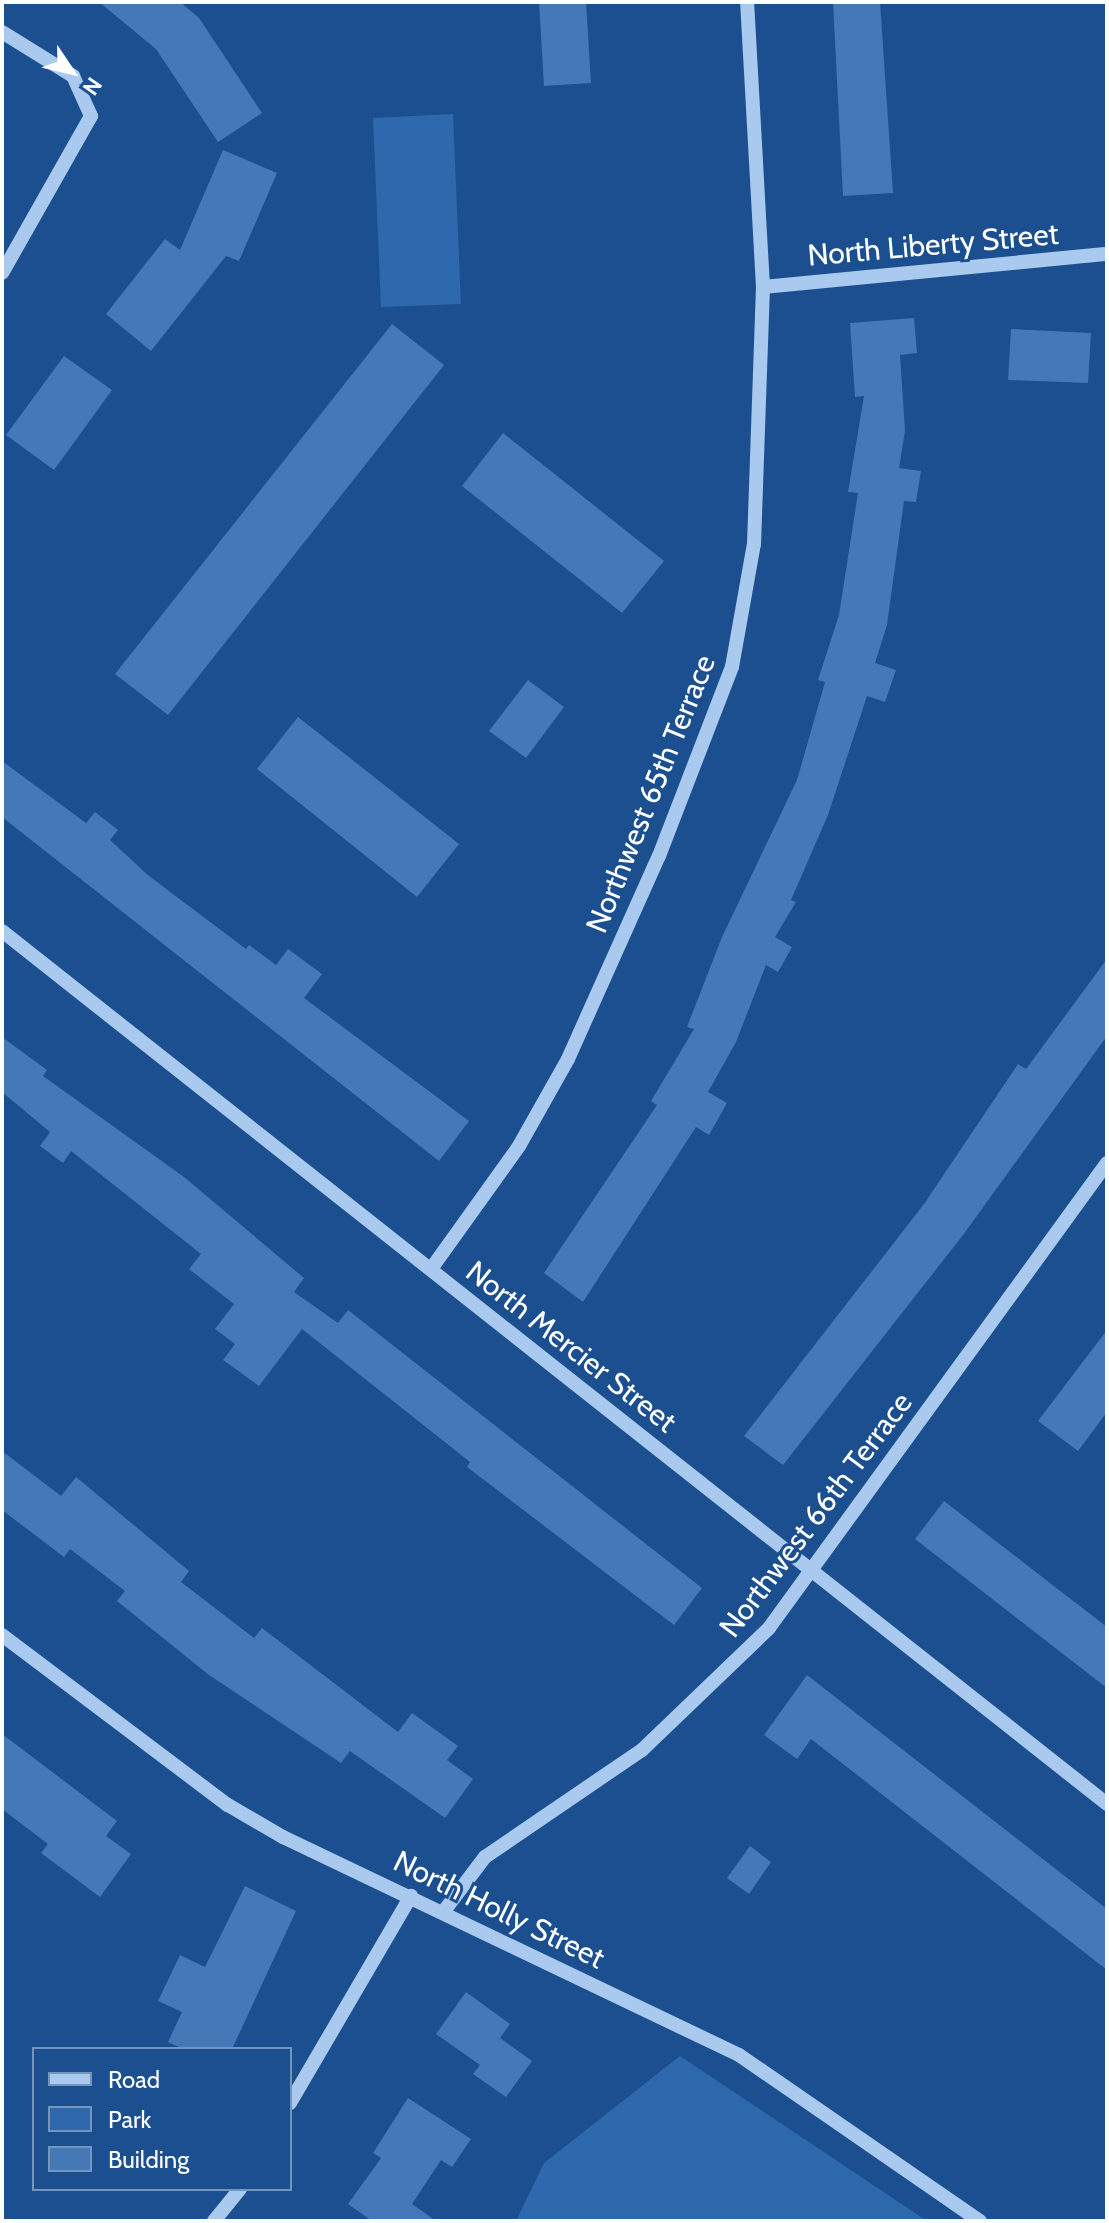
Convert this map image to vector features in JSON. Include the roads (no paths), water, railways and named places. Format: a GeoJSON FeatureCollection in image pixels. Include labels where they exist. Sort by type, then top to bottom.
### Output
{"type":"FeatureCollection","features":[{"type":"Feature","properties":{"kind":"street","name":"Northwest 65th Terrace"},"geometry":{"type":"LineString","coordinates":[[431,1269],[519,1146],[568,1059],[659,856],[732,667],[754,544],[763,287],[747,2]]}},
{"type":"Feature","properties":{"kind":"street"},"geometry":{"type":"LineString","coordinates":[[2,32],[73,76],[91,116],[2,273]]}},
{"type":"Feature","properties":{"kind":"street","name":"North Liberty Street"},"geometry":{"type":"LineString","coordinates":[[763,287],[1107,254]]}},
{"type":"Feature","properties":{"kind":"street","name":"North Mercier Street"},"geometry":{"type":"LineString","coordinates":[[2,931],[1107,1804]]}},
{"type":"Feature","properties":{"kind":"street","name":"Northwest 66th Terrace"},"geometry":{"type":"LineString","coordinates":[[444,1911],[485,1857],[642,1750],[726,1673],[812,1569],[1107,1163]]}},
{"type":"Feature","properties":{"kind":"street","name":"North Holly Street"},"geometry":{"type":"LineString","coordinates":[[2,1635],[228,1805],[739,2055],[980,2221]]}},
{"type":"Feature","properties":{"kind":"street"},"geometry":{"type":"LineString","coordinates":[[292,2100],[411,1896]]}},
{"type":"Feature","properties":{"kind":"street"},"geometry":{"type":"LineString","coordinates":[[214,2221],[238,2191]]}}]}
